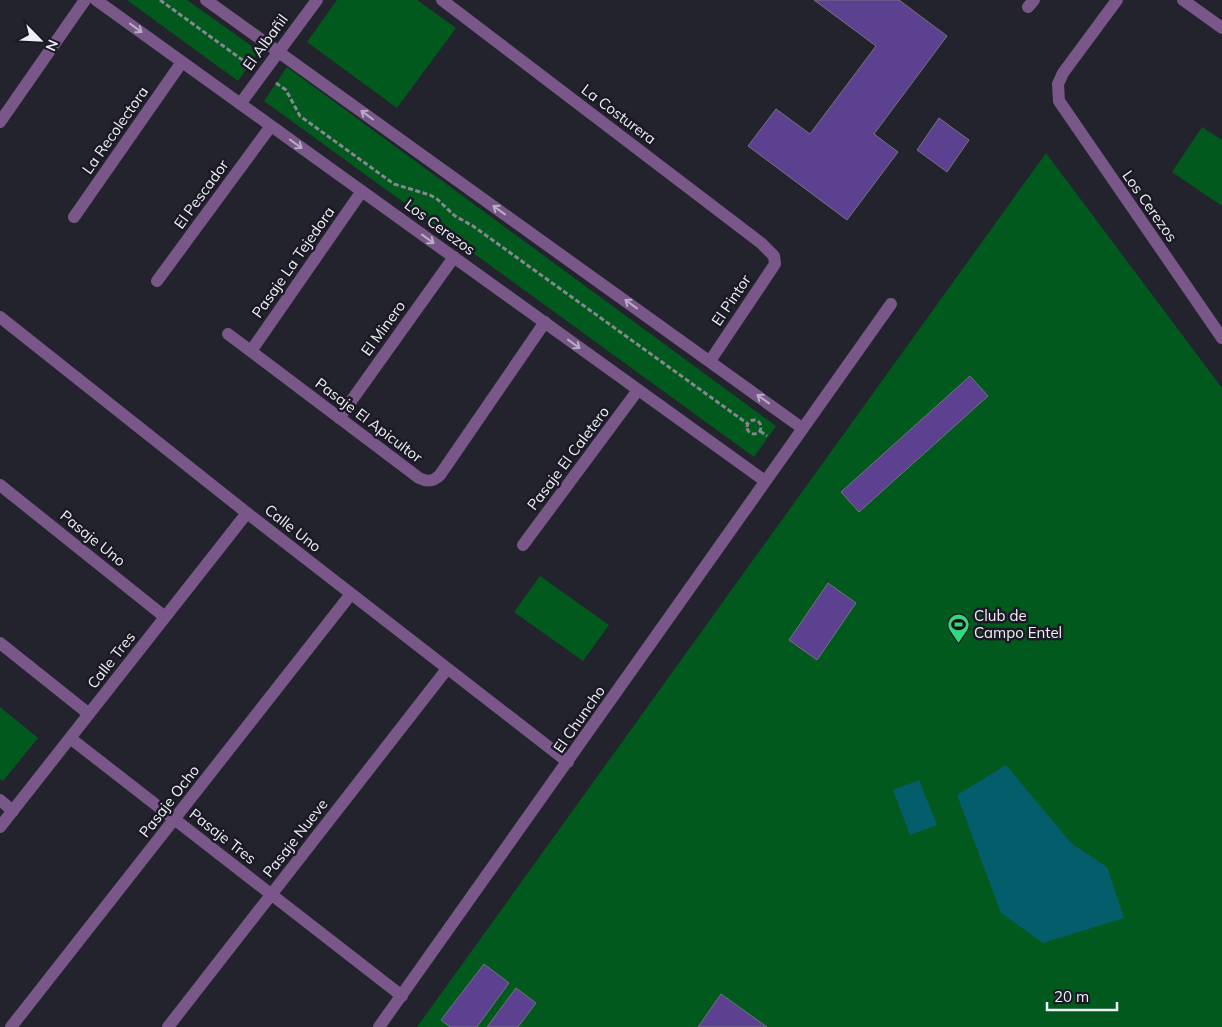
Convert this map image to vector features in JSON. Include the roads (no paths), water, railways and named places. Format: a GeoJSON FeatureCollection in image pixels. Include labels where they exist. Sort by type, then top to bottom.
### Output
{"type":"FeatureCollection","features":[{"type":"Feature","properties":{"kind":"street"},"geometry":{"type":"LineString","coordinates":[[0,122],[85,0]]}},
{"type":"Feature","properties":{"kind":"street","name":"Los Cerezos"},"geometry":{"type":"LineString","coordinates":[[96,0],[765,481]]}},
{"type":"Feature","properties":{"kind":"street"},"geometry":{"type":"LineString","coordinates":[[206,0],[802,428]]}},
{"type":"Feature","properties":{"kind":"street","name":"El Albañil"},"geometry":{"type":"LineString","coordinates":[[240,104],[317,0]]}},
{"type":"Feature","properties":{"kind":"street","name":"La Costurera"},"geometry":{"type":"LineString","coordinates":[[442,0],[761,243],[774,256]]}},
{"type":"Feature","properties":{"kind":"street","name":"Los Cerezos"},"geometry":{"type":"LineString","coordinates":[[1117,0],[1063,73],[1058,89],[1059,101],[1222,338]]}},
{"type":"Feature","properties":{"kind":"street"},"geometry":{"type":"LineString","coordinates":[[1183,0],[1222,28]]}},
{"type":"Feature","properties":{"kind":"street","name":"La Recolectora"},"geometry":{"type":"LineString","coordinates":[[74,217],[182,62]]}},
{"type":"Feature","properties":{"kind":"street","name":"El Pescador"},"geometry":{"type":"LineString","coordinates":[[157,281],[271,126]]}},
{"type":"Feature","properties":{"kind":"street","name":"Pasaje La Tejedora"},"geometry":{"type":"LineString","coordinates":[[251,351],[362,191]]}},
{"type":"Feature","properties":{"kind":"street","name":"El Pintor"},"geometry":{"type":"LineString","coordinates":[[710,361],[775,264],[774,256]]}},
{"type":"Feature","properties":{"kind":"street","name":"El Minero"},"geometry":{"type":"LineString","coordinates":[[339,418],[454,257]]}},
{"type":"Feature","properties":{"kind":"street","name":"El Chuncho"},"geometry":{"type":"LineString","coordinates":[[379,1027],[891,304]]}},
{"type":"Feature","properties":{"kind":"street","name":"Calle Uno"},"geometry":{"type":"LineString","coordinates":[[0,318],[247,513],[568,762]]}},
{"type":"Feature","properties":{"kind":"street","name":"Pasaje El Apicultor"},"geometry":{"type":"LineString","coordinates":[[228,334],[425,481],[436,479],[440,475],[545,322]]}},
{"type":"Feature","properties":{"kind":"street","name":"Pasaje El Caletero"},"geometry":{"type":"LineString","coordinates":[[523,545],[638,390]]}},
{"type":"Feature","properties":{"kind":"street","name":"Pasaje Uno"},"geometry":{"type":"LineString","coordinates":[[0,485],[165,617]]}},
{"type":"Feature","properties":{"kind":"street","name":"Calle Tres"},"geometry":{"type":"LineString","coordinates":[[0,827],[247,513]]}},
{"type":"Feature","properties":{"kind":"street","name":"Pasaje Ocho"},"geometry":{"type":"LineString","coordinates":[[11,1027],[351,594]]}},
{"type":"Feature","properties":{"kind":"street"},"geometry":{"type":"LineString","coordinates":[[0,643],[89,714]]}},
{"type":"Feature","properties":{"kind":"street","name":"Pasaje Nueve"},"geometry":{"type":"LineString","coordinates":[[168,1027],[448,668]]}},
{"type":"Feature","properties":{"kind":"street","name":"Pasaje Tres"},"geometry":{"type":"LineString","coordinates":[[70,738],[402,996]]}},
{"type":"Feature","properties":{"kind":"street"},"geometry":{"type":"LineString","coordinates":[[0,800],[13,810]]}},
{"type":"Feature","properties":{"kind":"water"},"geometry":{"type":"Polygon","coordinates":[[[1006,765],[1071,843],[1107,867],[1124,918],[1043,943],[1001,913],[957,795],[1006,765]]]}},
{"type":"Feature","properties":{"kind":"water"},"geometry":{"type":"Polygon","coordinates":[[[919,780],[937,825],[910,835],[893,790],[919,780]]]}},
{"type":"Feature","properties":{"kind":"place","name":"Club de Campo Entel"},"geometry":{"type":"Point","coordinates":[958,643]}}]}
